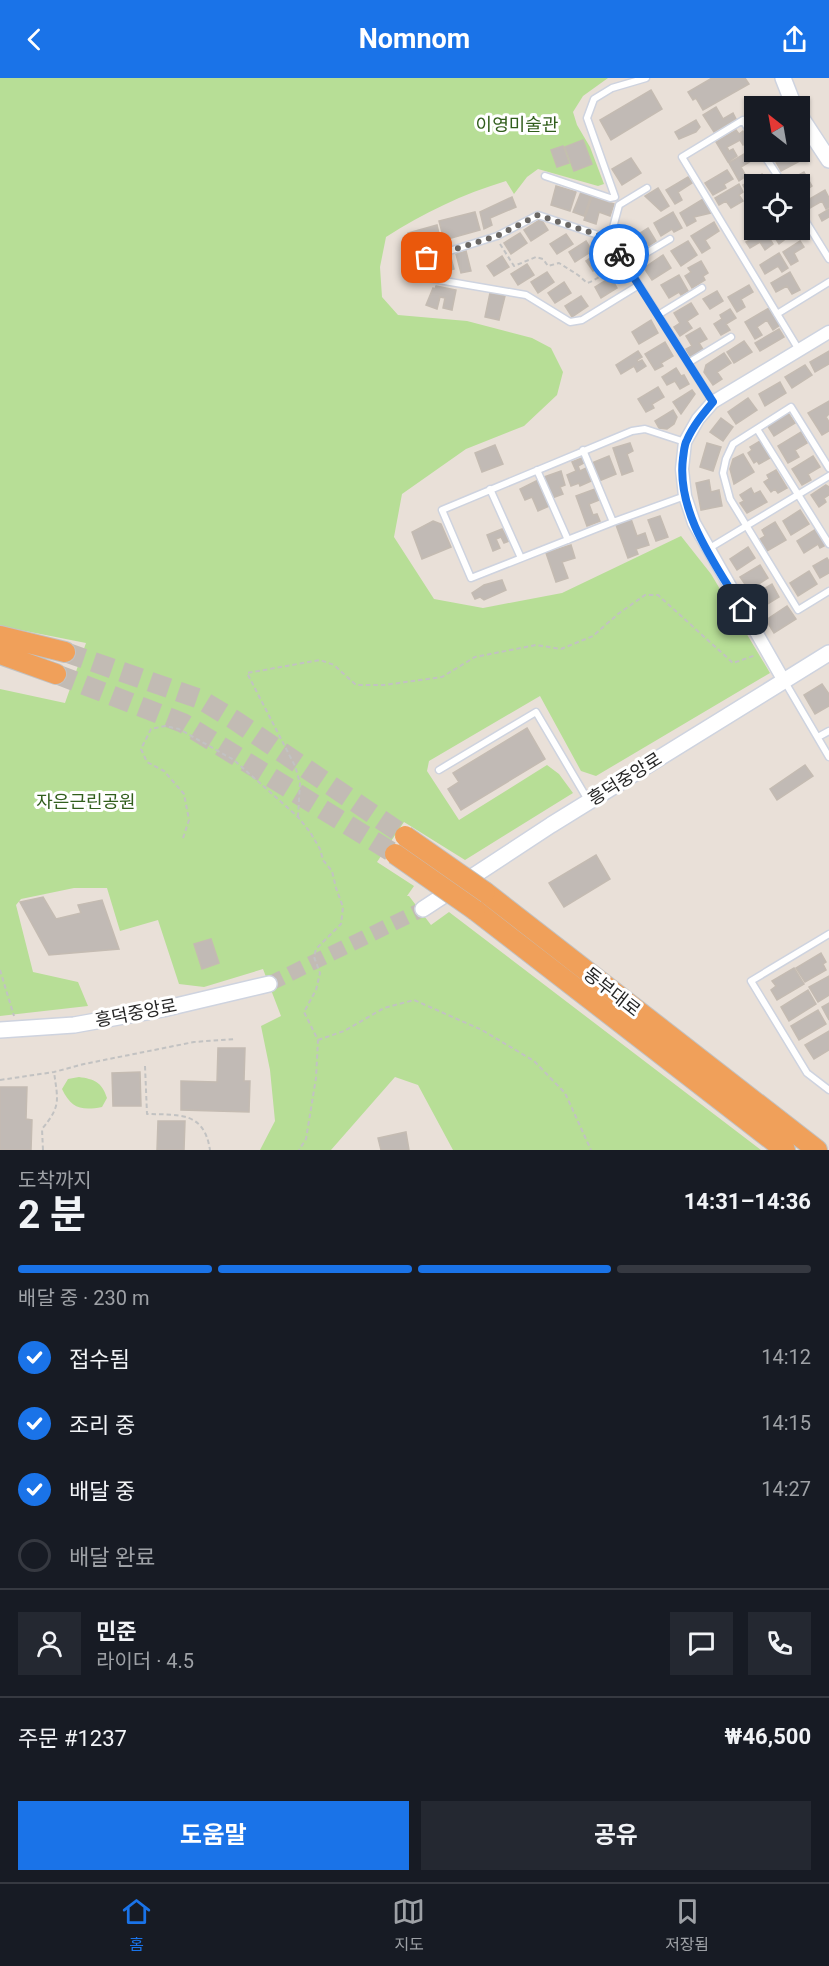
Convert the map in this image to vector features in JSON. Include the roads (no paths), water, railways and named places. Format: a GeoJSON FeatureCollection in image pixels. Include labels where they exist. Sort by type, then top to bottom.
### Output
{"type":"FeatureCollection","features":[{"type":"Feature","properties":{"kind":"highway"},"geometry":{"type":"LineString","coordinates":[[0,636],[65,652]]}},
{"type":"Feature","properties":{"kind":"highway"},"geometry":{"type":"LineString","coordinates":[[0,654],[56,674]]}},
{"type":"Feature","properties":{"kind":"highway","name":"동부대로"},"geometry":{"type":"LineString","coordinates":[[405,836],[485,892],[818,1150]]}},
{"type":"Feature","properties":{"kind":"highway","name":"동부대로"},"geometry":{"type":"LineString","coordinates":[[395,854],[475,910],[785,1150]]}},
{"type":"Feature","properties":{"kind":"street"},"geometry":{"type":"LineString","coordinates":[[783,78],[790,96]]}},
{"type":"Feature","properties":{"kind":"street"},"geometry":{"type":"LineString","coordinates":[[810,131],[829,160]]}},
{"type":"Feature","properties":{"kind":"street"},"geometry":{"type":"LineString","coordinates":[[784,681],[694,523],[685,496],[682,469],[686,442],[698,420],[713,402],[829,332]]}},
{"type":"Feature","properties":{"kind":"street","name":"흥덕중앙로"},"geometry":{"type":"LineString","coordinates":[[423,909],[589,801],[829,653]]}},
{"type":"Feature","properties":{"kind":"street","name":"흥덕중앙로"},"geometry":{"type":"LineString","coordinates":[[0,1030],[74,1025],[163,1010],[269,984]]}},
{"type":"Feature","properties":{"kind":"lane"},"geometry":{"type":"LineString","coordinates":[[545,176],[610,198],[615,197],[586,118],[594,99],[612,88],[646,78]]}},
{"type":"Feature","properties":{"kind":"lane"},"geometry":{"type":"LineString","coordinates":[[744,122],[743,120],[682,157],[799,350]]}},
{"type":"Feature","properties":{"kind":"lane"},"geometry":{"type":"LineString","coordinates":[[610,239],[619,205],[647,188]]}},
{"type":"Feature","properties":{"kind":"lane"},"geometry":{"type":"LineString","coordinates":[[639,285],[582,320],[570,322],[526,295],[427,278],[423,267],[427,258],[495,237],[538,215],[610,239],[713,402]]}},
{"type":"Feature","properties":{"kind":"lane"},"geometry":{"type":"LineString","coordinates":[[810,229],[829,260]]}},
{"type":"Feature","properties":{"kind":"lane"},"geometry":{"type":"LineString","coordinates":[[626,265],[670,239]]}},
{"type":"Feature","properties":{"kind":"lane"},"geometry":{"type":"LineString","coordinates":[[777,314],[829,282]]}},
{"type":"Feature","properties":{"kind":"lane"},"geometry":{"type":"LineString","coordinates":[[658,315],[702,288]]}},
{"type":"Feature","properties":{"kind":"lane"},"geometry":{"type":"LineString","coordinates":[[688,363],[731,337]]}},
{"type":"Feature","properties":{"kind":"lane"},"geometry":{"type":"LineString","coordinates":[[829,468],[791,407],[733,444],[723,473],[730,499],[798,610],[829,591]]}},
{"type":"Feature","properties":{"kind":"lane"},"geometry":{"type":"LineString","coordinates":[[685,496],[471,578],[442,510],[632,431],[645,429],[686,442]]}},
{"type":"Feature","properties":{"kind":"lane"},"geometry":{"type":"LineString","coordinates":[[757,429],[829,544]]}},
{"type":"Feature","properties":{"kind":"lane"},"geometry":{"type":"LineString","coordinates":[[583,450],[613,522]]}},
{"type":"Feature","properties":{"kind":"lane"},"geometry":{"type":"LineString","coordinates":[[537,470],[568,540]]}},
{"type":"Feature","properties":{"kind":"lane"},"geometry":{"type":"LineString","coordinates":[[707,549],[829,476]]}},
{"type":"Feature","properties":{"kind":"lane"},"geometry":{"type":"LineString","coordinates":[[490,489],[521,558]]}},
{"type":"Feature","properties":{"kind":"lane"},"geometry":{"type":"LineString","coordinates":[[784,681],[829,757]]}},
{"type":"Feature","properties":{"kind":"lane"},"geometry":{"type":"LineString","coordinates":[[439,770],[536,712],[589,801]]}},
{"type":"Feature","properties":{"kind":"lane"},"geometry":{"type":"LineString","coordinates":[[818,737],[829,730]]}},
{"type":"Feature","properties":{"kind":"lane"},"geometry":{"type":"LineString","coordinates":[[828,935],[752,981],[807,1074],[829,1090]]}},
{"type":"Feature","properties":{"kind":"tunnel"},"geometry":{"type":"LineString","coordinates":[[65,652],[200,699],[405,836]]}},
{"type":"Feature","properties":{"kind":"tunnel"},"geometry":{"type":"LineString","coordinates":[[56,674],[183,723],[395,854]]}},
{"type":"Feature","properties":{"kind":"tunnel"},"geometry":{"type":"LineString","coordinates":[[269,984],[423,909]]}},
{"type":"Feature","properties":{"kind":"park label","name":"이영미술관"},"geometry":{"type":"Point","coordinates":[517,125]}},
{"type":"Feature","properties":{"kind":"park label","name":"자은근린공원"},"geometry":{"type":"Point","coordinates":[86,802]}}]}
